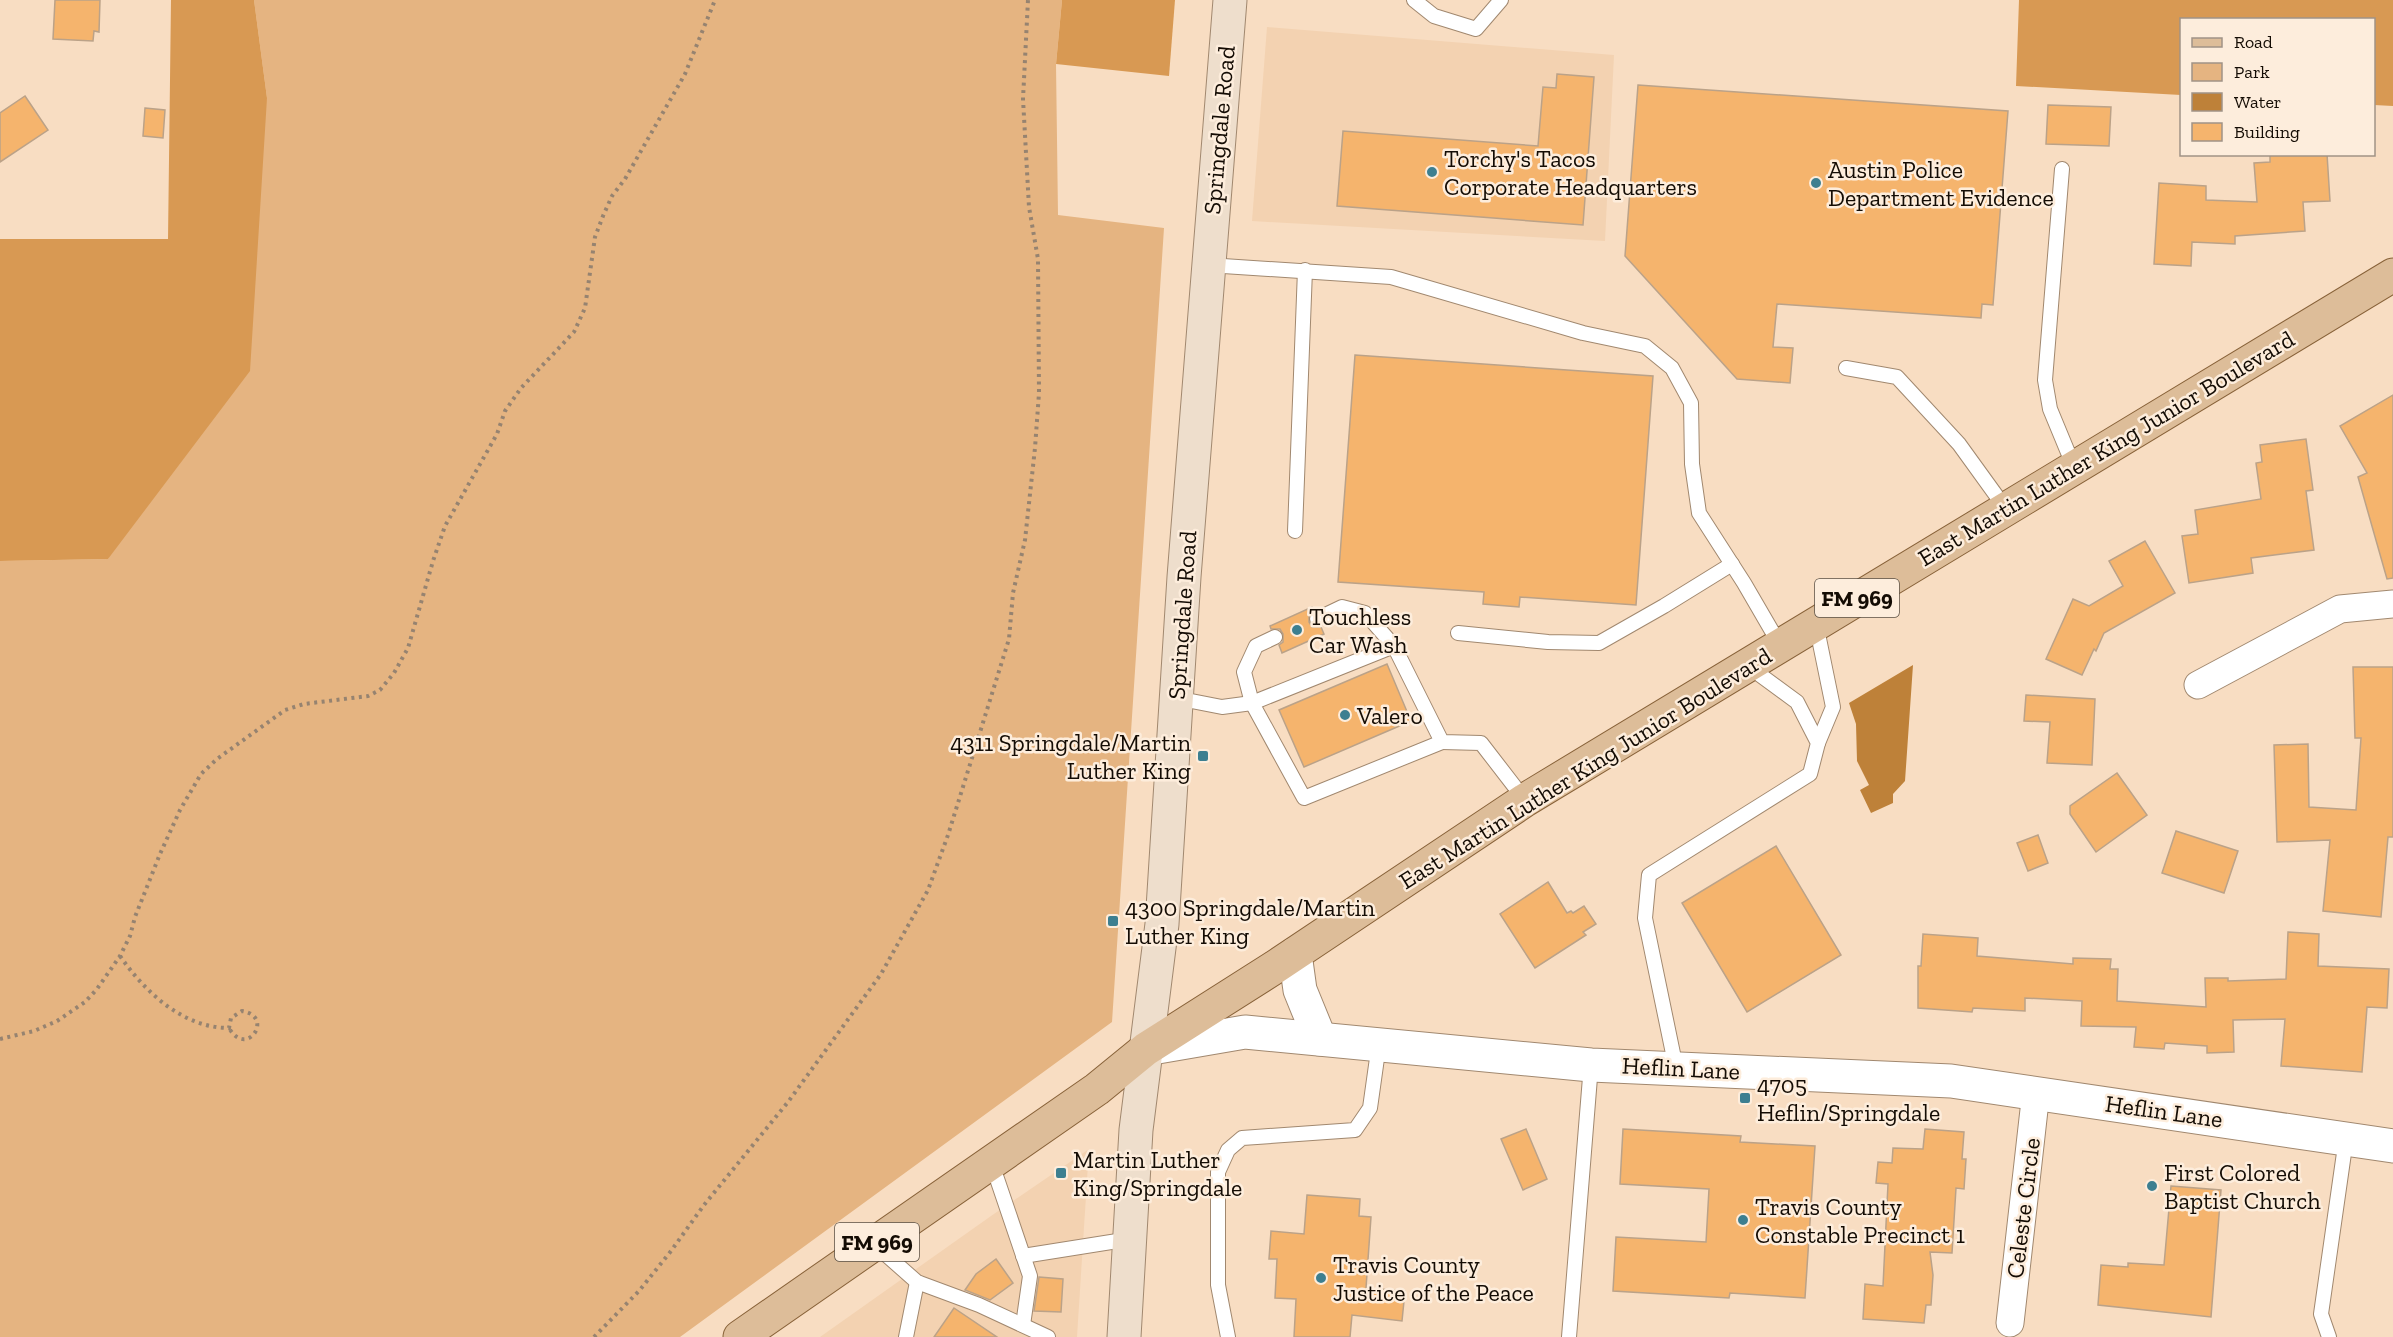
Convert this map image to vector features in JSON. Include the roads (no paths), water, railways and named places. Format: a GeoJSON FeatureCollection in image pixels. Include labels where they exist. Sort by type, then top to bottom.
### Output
{"type":"FeatureCollection","features":[{"type":"Feature","properties":{"kind":"main road","name":"Springdale Road"},"geometry":{"type":"LineString","coordinates":[[1124,1337],[1136,1130],[1162,924],[1176,698],[1230,0]]}},
{"type":"Feature","properties":{"kind":"main road","name":"East Martin Luther King Junior Boulevard"},"geometry":{"type":"LineString","coordinates":[[740,1337],[1097,1089],[1146,1049],[1295,954],[1525,800],[2393,275]]}},
{"type":"Feature","properties":{"kind":"street"},"geometry":{"type":"LineString","coordinates":[[2198,685],[2340,609],[2393,604]]}},
{"type":"Feature","properties":{"kind":"street"},"geometry":{"type":"LineString","coordinates":[[1295,954],[1300,990],[1320,1039]]}},
{"type":"Feature","properties":{"kind":"street","name":"Heflin Lane"},"geometry":{"type":"LineString","coordinates":[[1146,1049],[1245,1032],[1591,1065],[1951,1081],[2346,1137],[2393,1146]]}},
{"type":"Feature","properties":{"kind":"street","name":"Celeste Circle"},"geometry":{"type":"LineString","coordinates":[[2010,1323],[2036,1092]]}},
{"type":"Feature","properties":{"kind":"lane"},"geometry":{"type":"LineString","coordinates":[[1414,0],[1434,16],[1476,29],[1501,0]]}},
{"type":"Feature","properties":{"kind":"lane"},"geometry":{"type":"LineString","coordinates":[[2062,169],[2045,380],[2050,409],[2074,467]]}},
{"type":"Feature","properties":{"kind":"lane"},"geometry":{"type":"LineString","coordinates":[[1208,265],[1305,270],[1391,278],[1582,333],[1646,346],[1672,368],[1691,404],[1692,464],[1699,513],[1780,645]]}},
{"type":"Feature","properties":{"kind":"lane"},"geometry":{"type":"LineString","coordinates":[[1295,531],[1305,270]]}},
{"type":"Feature","properties":{"kind":"lane"},"geometry":{"type":"LineString","coordinates":[[1846,368],[1897,377],[1959,444],[2006,509]]}},
{"type":"Feature","properties":{"kind":"lane"},"geometry":{"type":"LineString","coordinates":[[1458,633],[1548,642],[1599,643],[1732,564]]}},
{"type":"Feature","properties":{"kind":"lane"},"geometry":{"type":"LineString","coordinates":[[1317,619],[1342,607],[1365,614],[1394,646],[1442,742]]}},
{"type":"Feature","properties":{"kind":"lane"},"geometry":{"type":"LineString","coordinates":[[1676,1068],[1646,918],[1649,875],[1810,774],[1818,743],[1833,707],[1815,623]]}},
{"type":"Feature","properties":{"kind":"lane"},"geometry":{"type":"LineString","coordinates":[[1275,637],[1256,646],[1244,672],[1252,703],[1304,798],[1442,742],[1481,743],[1525,800]]}},
{"type":"Feature","properties":{"kind":"lane"},"geometry":{"type":"LineString","coordinates":[[1176,698],[1222,707],[1252,703],[1394,646]]}},
{"type":"Feature","properties":{"kind":"lane"},"geometry":{"type":"LineString","coordinates":[[1746,665],[1797,702],[1818,743]]}},
{"type":"Feature","properties":{"kind":"lane"},"geometry":{"type":"LineString","coordinates":[[1228,1337],[1218,1285],[1218,1172],[1228,1150],[1242,1138],[1355,1130],[1370,1108],[1378,1044]]}},
{"type":"Feature","properties":{"kind":"lane"},"geometry":{"type":"LineString","coordinates":[[1569,1337],[1591,1065]]}},
{"type":"Feature","properties":{"kind":"lane"},"geometry":{"type":"LineString","coordinates":[[2329,1337],[2321,1314],[2346,1137]]}},
{"type":"Feature","properties":{"kind":"lane"},"geometry":{"type":"LineString","coordinates":[[991,1162],[1030,1276],[1023,1326]]}},
{"type":"Feature","properties":{"kind":"lane"},"geometry":{"type":"LineString","coordinates":[[1023,1256],[1130,1239]]}},
{"type":"Feature","properties":{"kind":"lane"},"geometry":{"type":"LineString","coordinates":[[874,1244],[917,1282],[980,1305],[1048,1337]]}},
{"type":"Feature","properties":{"kind":"lane"},"geometry":{"type":"LineString","coordinates":[[906,1337],[917,1282]]}},
{"type":"Feature","properties":{"kind":"water"},"geometry":{"type":"Polygon","coordinates":[[[1913,665],[1905,781],[1893,794],[1893,803],[1871,813],[1860,790],[1869,785],[1857,761],[1856,724],[1849,703],[1913,665]]]}},
{"type":"Feature","properties":{"kind":"place","name":"Torchy's Tacos Corporate Headquarters"},"geometry":{"type":"Point","coordinates":[1432,172]}},
{"type":"Feature","properties":{"kind":"place","name":"Austin Police Department Evidence"},"geometry":{"type":"Point","coordinates":[1816,183]}},
{"type":"Feature","properties":{"kind":"place","name":"Touchless Car Wash"},"geometry":{"type":"Point","coordinates":[1297,630]}},
{"type":"Feature","properties":{"kind":"place","name":"Valero"},"geometry":{"type":"Point","coordinates":[1345,715]}},
{"type":"Feature","properties":{"kind":"place","name":"4311 Springdale/Martin Luther King"},"geometry":{"type":"Point","coordinates":[1203,756]}},
{"type":"Feature","properties":{"kind":"place","name":"4300 Springdale/Martin Luther King"},"geometry":{"type":"Point","coordinates":[1113,921]}},
{"type":"Feature","properties":{"kind":"place","name":"4705 Heflin/Springdale"},"geometry":{"type":"Point","coordinates":[1745,1098]}},
{"type":"Feature","properties":{"kind":"place","name":"Martin Luther King/Springdale"},"geometry":{"type":"Point","coordinates":[1061,1173]}},
{"type":"Feature","properties":{"kind":"place","name":"First Colored Baptist Church"},"geometry":{"type":"Point","coordinates":[2152,1186]}},
{"type":"Feature","properties":{"kind":"place","name":"Travis County Constable Precinct 1"},"geometry":{"type":"Point","coordinates":[1743,1220]}},
{"type":"Feature","properties":{"kind":"place","name":"Travis County Justice of the Peace"},"geometry":{"type":"Point","coordinates":[1321,1278]}}]}
